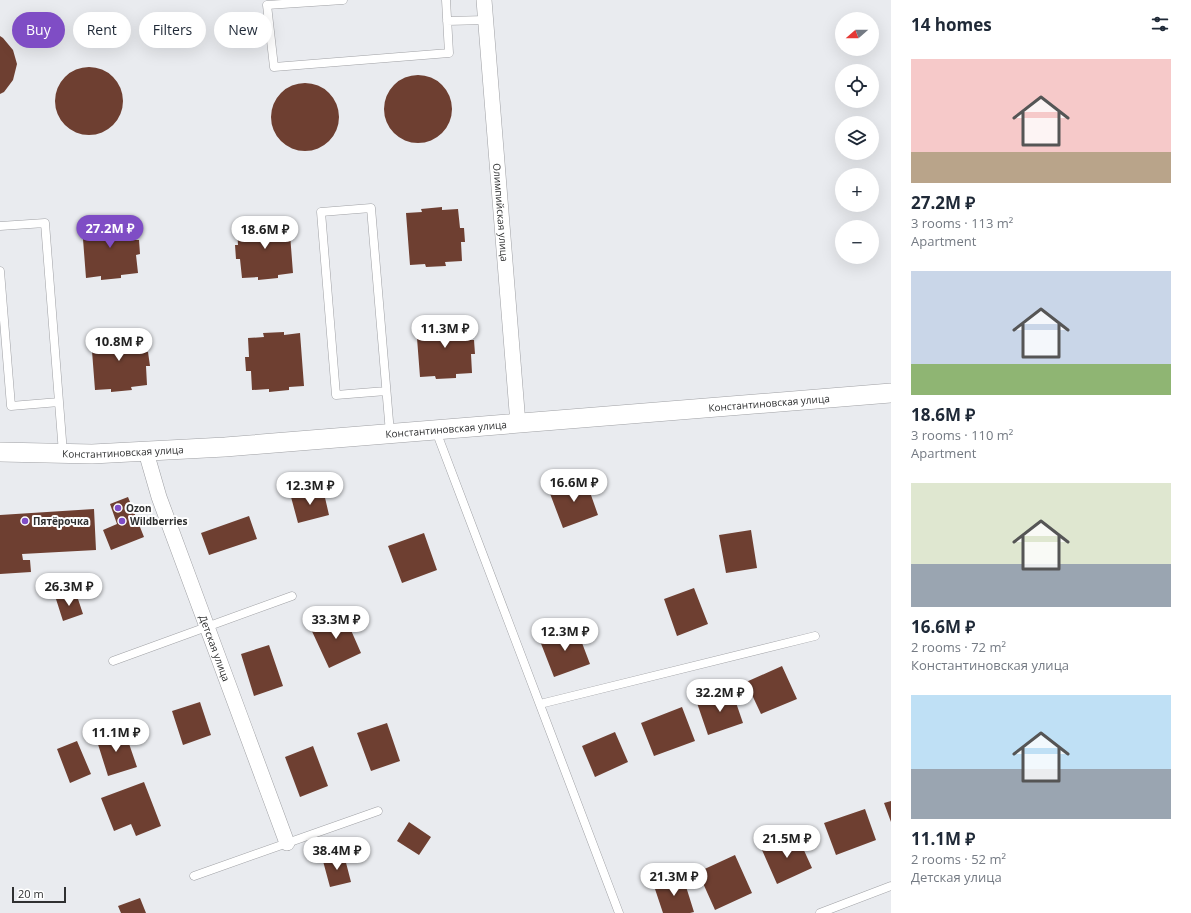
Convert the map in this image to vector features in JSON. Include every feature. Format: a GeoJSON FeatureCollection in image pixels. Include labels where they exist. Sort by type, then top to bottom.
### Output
{"type":"FeatureCollection","features":[{"type":"Feature","properties":{"kind":"street","name":"Олимпийская улица"},"geometry":{"type":"LineString","coordinates":[[484,0],[518,424]]}},
{"type":"Feature","properties":{"kind":"street","name":"Константиновская улица"},"geometry":{"type":"LineString","coordinates":[[0,452],[92,454],[224,447],[891,394]]}},
{"type":"Feature","properties":{"kind":"street","name":"Детская улица"},"geometry":{"type":"LineString","coordinates":[[146,452],[159,497],[287,843]]}},
{"type":"Feature","properties":{"kind":"lane"},"geometry":{"type":"LineString","coordinates":[[343,0],[268,5],[274,66],[449,53],[446,0]]}},
{"type":"Feature","properties":{"kind":"lane"},"geometry":{"type":"LineString","coordinates":[[447,22],[486,20]]}},
{"type":"Feature","properties":{"kind":"lane"},"geometry":{"type":"LineString","coordinates":[[386,391],[336,395],[321,212],[371,208],[390,434]]}},
{"type":"Feature","properties":{"kind":"lane"},"geometry":{"type":"LineString","coordinates":[[0,226],[45,223],[64,454]]}},
{"type":"Feature","properties":{"kind":"lane"},"geometry":{"type":"LineString","coordinates":[[0,271],[11,406],[59,402]]}},
{"type":"Feature","properties":{"kind":"lane"},"geometry":{"type":"LineString","coordinates":[[436,431],[619,913]]}},
{"type":"Feature","properties":{"kind":"lane"},"geometry":{"type":"LineString","coordinates":[[113,661],[292,596]]}},
{"type":"Feature","properties":{"kind":"lane"},"geometry":{"type":"LineString","coordinates":[[540,704],[815,636]]}},
{"type":"Feature","properties":{"kind":"lane"},"geometry":{"type":"LineString","coordinates":[[194,876],[378,811]]}},
{"type":"Feature","properties":{"kind":"lane"},"geometry":{"type":"LineString","coordinates":[[820,913],[891,886]]}},
{"type":"Feature","properties":{"kind":"building"},"geometry":{"type":"Polygon","coordinates":[[[0,36],[13,50],[17,64],[13,80],[4,92],[0,94],[0,36]]]}},
{"type":"Feature","properties":{"kind":"building"},"geometry":{"type":"Polygon","coordinates":[[[89,67],[102,70],[113,77],[120,88],[123,101],[120,114],[113,125],[102,132],[89,135],[76,132],[65,125],[58,114],[55,101],[58,88],[65,77],[76,70],[89,67]]]}},
{"type":"Feature","properties":{"kind":"building"},"geometry":{"type":"Polygon","coordinates":[[[418,75],[431,78],[442,85],[449,96],[452,109],[449,122],[442,133],[431,140],[418,143],[405,140],[394,133],[387,122],[384,109],[387,96],[394,85],[405,78],[418,75]]]}},
{"type":"Feature","properties":{"kind":"building"},"geometry":{"type":"Polygon","coordinates":[[[305,83],[318,86],[329,93],[336,104],[339,117],[336,130],[329,141],[318,148],[305,151],[292,148],[281,141],[274,130],[271,117],[274,104],[281,93],[292,86],[305,83]]]}},
{"type":"Feature","properties":{"kind":"building"},"geometry":{"type":"Polygon","coordinates":[[[442,207],[442,210],[458,209],[460,228],[464,228],[465,242],[461,242],[462,261],[445,262],[446,266],[426,267],[425,264],[410,265],[406,213],[422,212],[421,209],[442,207]]]}},
{"type":"Feature","properties":{"kind":"building"},"geometry":{"type":"Polygon","coordinates":[[[117,219],[117,222],[133,221],[135,240],[139,240],[140,254],[136,255],[138,273],[121,275],[121,278],[101,280],[101,276],[86,278],[82,226],[97,224],[97,221],[117,219]]]}},
{"type":"Feature","properties":{"kind":"building"},"geometry":{"type":"Polygon","coordinates":[[[273,219],[274,223],[289,221],[293,273],[278,275],[278,278],[258,280],[258,277],[242,278],[240,259],[236,259],[235,245],[238,245],[237,226],[253,225],[253,221],[273,219]]]}},
{"type":"Feature","properties":{"kind":"building"},"geometry":{"type":"Polygon","coordinates":[[[452,319],[452,322],[468,321],[470,340],[474,340],[475,354],[471,354],[472,373],[456,374],[456,378],[436,379],[435,376],[420,377],[416,325],[432,324],[431,321],[452,319]]]}},
{"type":"Feature","properties":{"kind":"building"},"geometry":{"type":"Polygon","coordinates":[[[126,332],[126,334],[142,333],[144,352],[148,352],[150,366],[146,366],[147,385],[131,387],[132,390],[111,392],[111,389],[95,390],[91,338],[106,337],[106,333],[126,332]]]}},
{"type":"Feature","properties":{"kind":"building"},"geometry":{"type":"Polygon","coordinates":[[[284,332],[284,335],[300,333],[304,386],[289,387],[289,390],[269,392],[269,389],[252,390],[251,371],[246,371],[245,357],[249,357],[248,338],[264,337],[263,333],[284,332]]]}},
{"type":"Feature","properties":{"kind":"building"},"geometry":{"type":"Polygon","coordinates":[[[585,478],[598,515],[563,528],[549,491],[585,478]]]}},
{"type":"Feature","properties":{"kind":"building"},"geometry":{"type":"Polygon","coordinates":[[[323,489],[329,515],[298,523],[291,497],[323,489]]]}},
{"type":"Feature","properties":{"kind":"building"},"geometry":{"type":"Polygon","coordinates":[[[128,497],[144,537],[111,550],[103,530],[117,524],[110,504],[128,497]]]}},
{"type":"Feature","properties":{"kind":"building"},"geometry":{"type":"Polygon","coordinates":[[[94,509],[96,550],[22,554],[23,560],[30,560],[31,572],[0,574],[0,515],[94,509]]]}},
{"type":"Feature","properties":{"kind":"building"},"geometry":{"type":"Polygon","coordinates":[[[249,516],[257,539],[209,555],[201,533],[249,516]]]}},
{"type":"Feature","properties":{"kind":"building"},"geometry":{"type":"Polygon","coordinates":[[[751,530],[757,568],[726,573],[719,535],[751,530]]]}},
{"type":"Feature","properties":{"kind":"building"},"geometry":{"type":"Polygon","coordinates":[[[424,533],[437,570],[402,583],[388,546],[424,533]]]}},
{"type":"Feature","properties":{"kind":"building"},"geometry":{"type":"Polygon","coordinates":[[[694,588],[708,624],[677,636],[664,599],[694,588]]]}},
{"type":"Feature","properties":{"kind":"building"},"geometry":{"type":"Polygon","coordinates":[[[76,593],[83,614],[63,621],[56,599],[76,593]]]}},
{"type":"Feature","properties":{"kind":"building"},"geometry":{"type":"Polygon","coordinates":[[[343,612],[361,653],[329,668],[310,627],[343,612]]]}},
{"type":"Feature","properties":{"kind":"building"},"geometry":{"type":"Polygon","coordinates":[[[576,627],[590,664],[554,677],[540,641],[576,627]]]}},
{"type":"Feature","properties":{"kind":"building"},"geometry":{"type":"Polygon","coordinates":[[[269,645],[283,686],[254,696],[241,654],[269,645]]]}},
{"type":"Feature","properties":{"kind":"building"},"geometry":{"type":"Polygon","coordinates":[[[782,666],[797,699],[761,714],[746,682],[782,666]]]}},
{"type":"Feature","properties":{"kind":"building"},"geometry":{"type":"Polygon","coordinates":[[[732,691],[743,723],[708,735],[697,703],[732,691]]]}},
{"type":"Feature","properties":{"kind":"building"},"geometry":{"type":"Polygon","coordinates":[[[200,702],[211,735],[183,745],[172,711],[200,702]]]}},
{"type":"Feature","properties":{"kind":"building"},"geometry":{"type":"Polygon","coordinates":[[[682,707],[695,741],[654,756],[641,723],[682,707]]]}},
{"type":"Feature","properties":{"kind":"building"},"geometry":{"type":"Polygon","coordinates":[[[387,723],[400,761],[371,771],[357,733],[387,723]]]}},
{"type":"Feature","properties":{"kind":"building"},"geometry":{"type":"Polygon","coordinates":[[[124,729],[137,767],[108,776],[96,738],[124,729]]]}},
{"type":"Feature","properties":{"kind":"building"},"geometry":{"type":"Polygon","coordinates":[[[615,732],[628,762],[595,777],[582,746],[615,732]]]}},
{"type":"Feature","properties":{"kind":"building"},"geometry":{"type":"Polygon","coordinates":[[[77,741],[91,774],[70,783],[57,749],[77,741]]]}},
{"type":"Feature","properties":{"kind":"building"},"geometry":{"type":"Polygon","coordinates":[[[313,746],[328,786],[300,797],[285,757],[313,746]]]}},
{"type":"Feature","properties":{"kind":"building"},"geometry":{"type":"Polygon","coordinates":[[[144,782],[161,826],[136,836],[131,824],[114,831],[101,798],[144,782]]]}},
{"type":"Feature","properties":{"kind":"building"},"geometry":{"type":"Polygon","coordinates":[[[891,801],[891,822],[884,803],[891,801]]]}},
{"type":"Feature","properties":{"kind":"building"},"geometry":{"type":"Polygon","coordinates":[[[865,809],[876,840],[836,855],[824,823],[865,809]]]}},
{"type":"Feature","properties":{"kind":"building"},"geometry":{"type":"Polygon","coordinates":[[[409,822],[431,837],[419,855],[397,841],[409,822]]]}},
{"type":"Feature","properties":{"kind":"building"},"geometry":{"type":"Polygon","coordinates":[[[797,835],[812,868],[777,884],[762,850],[797,835]]]}},
{"type":"Feature","properties":{"kind":"building"},"geometry":{"type":"Polygon","coordinates":[[[344,855],[351,882],[330,887],[323,861],[344,855]]]}},
{"type":"Feature","properties":{"kind":"building"},"geometry":{"type":"Polygon","coordinates":[[[735,855],[752,893],[715,910],[698,872],[735,855]]]}},
{"type":"Feature","properties":{"kind":"building"},"geometry":{"type":"Polygon","coordinates":[[[683,877],[694,912],[663,913],[654,886],[683,877]]]}},
{"type":"Feature","properties":{"kind":"building"},"geometry":{"type":"Polygon","coordinates":[[[140,898],[146,913],[121,913],[118,906],[140,898]]]}},
{"type":"Feature","properties":{"kind":"place","name":"Ozon"},"geometry":{"type":"Point","coordinates":[118,508]}},
{"type":"Feature","properties":{"kind":"place","name":"Пятёрочка"},"geometry":{"type":"Point","coordinates":[25,521]}},
{"type":"Feature","properties":{"kind":"place","name":"Wildberries"},"geometry":{"type":"Point","coordinates":[122,521]}}]}
